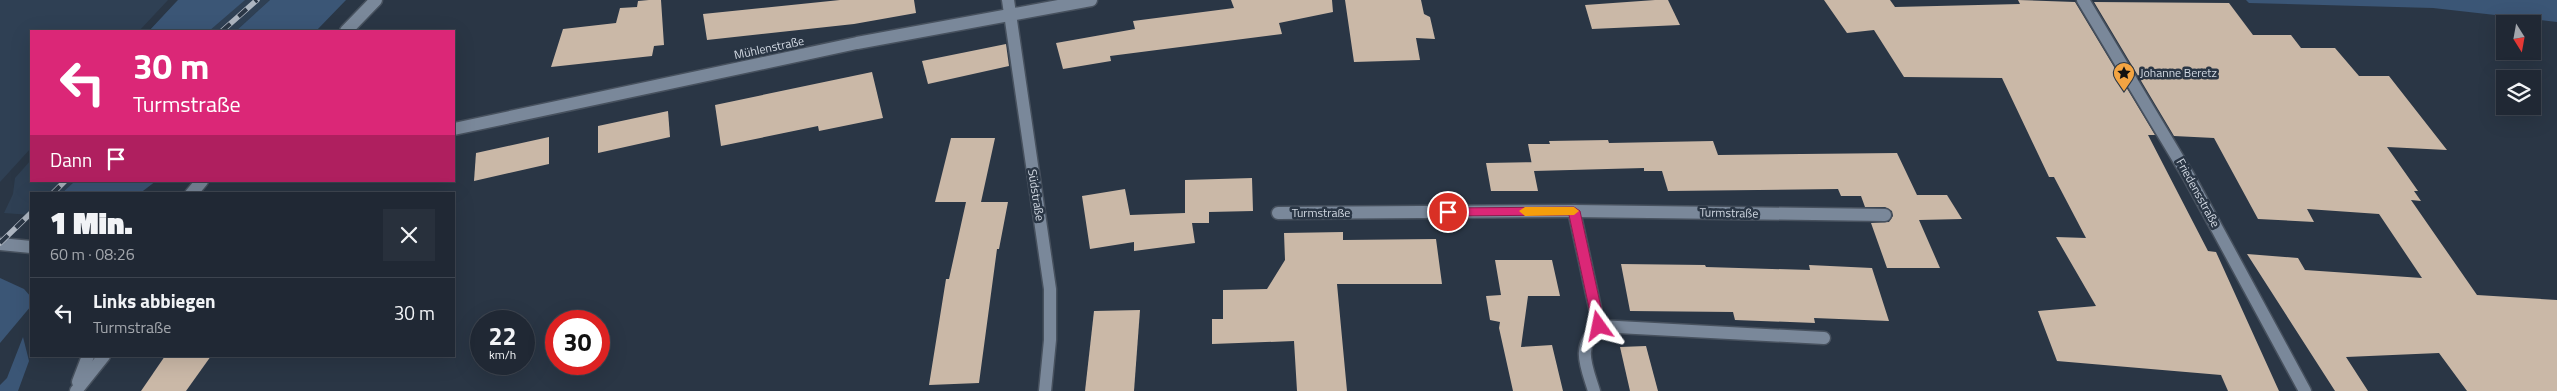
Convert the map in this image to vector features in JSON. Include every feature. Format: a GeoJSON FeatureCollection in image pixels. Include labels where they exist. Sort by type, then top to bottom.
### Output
{"type":"FeatureCollection","features":[{"type":"Feature","properties":{"kind":"street"},"geometry":{"type":"LineString","coordinates":[[347,30],[376,0]]}},
{"type":"Feature","properties":{"kind":"street","name":"Südstraße"},"geometry":{"type":"LineString","coordinates":[[1008,0],[1050,289],[1050,340],[1045,391]]}},
{"type":"Feature","properties":{"kind":"street","name":"Mühlenstraße"},"geometry":{"type":"LineString","coordinates":[[455,129],[857,43],[1091,0]]}},
{"type":"Feature","properties":{"kind":"street","name":"Friedensstraße"},"geometry":{"type":"LineString","coordinates":[[2083,0],[2190,178],[2305,391]]}},
{"type":"Feature","properties":{"kind":"street"},"geometry":{"type":"LineString","coordinates":[[1574,211],[1599,326]]}},
{"type":"Feature","properties":{"kind":"street","name":"Turmstraße"},"geometry":{"type":"LineString","coordinates":[[1278,214],[1574,211],[1885,215]]}},
{"type":"Feature","properties":{"kind":"street"},"geometry":{"type":"LineString","coordinates":[[0,244],[30,247]]}},
{"type":"Feature","properties":{"kind":"street"},"geometry":{"type":"LineString","coordinates":[[1594,391],[1584,356],[1584,344],[1592,332],[1599,326],[1824,338]]}},
{"type":"Feature","properties":{"kind":"street"},"geometry":{"type":"LineString","coordinates":[[75,391],[88,357]]}},
{"type":"Feature","properties":{"kind":"street"},"geometry":{"type":"LineString","coordinates":[[75,391],[103,357]]}},
{"type":"Feature","properties":{"kind":"shaded area"},"geometry":{"type":"Polygon","coordinates":[[[0,0],[168,0],[140,30],[30,30],[30,149],[0,182],[0,0]]]}},
{"type":"Feature","properties":{"kind":"shaded area"},"geometry":{"type":"Polygon","coordinates":[[[178,0],[270,0],[237,30],[150,30],[178,0]]]}},
{"type":"Feature","properties":{"kind":"shaded area"},"geometry":{"type":"Polygon","coordinates":[[[178,0],[245,0],[210,30],[150,30],[178,0]]]}},
{"type":"Feature","properties":{"kind":"shaded area"},"geometry":{"type":"Polygon","coordinates":[[[270,0],[346,0],[317,30],[237,30],[270,0]]]}},
{"type":"Feature","properties":{"kind":"shaded area"},"geometry":{"type":"Polygon","coordinates":[[[2246,0],[2557,0],[2557,22],[2541,20],[2541,15],[2496,15],[2433,8],[2249,3],[2246,0]]]}},
{"type":"Feature","properties":{"kind":"shaded area"},"geometry":{"type":"Polygon","coordinates":[[[30,161],[30,182],[74,182],[63,192],[30,192],[30,215],[4,213],[13,194],[15,178],[30,161]]]}},
{"type":"Feature","properties":{"kind":"shaded area"},"geometry":{"type":"Polygon","coordinates":[[[74,182],[155,182],[142,192],[63,192],[74,182]]]}},
{"type":"Feature","properties":{"kind":"shaded area"},"geometry":{"type":"Polygon","coordinates":[[[0,278],[24,289],[30,296],[30,307],[0,343],[0,278]]]}},
{"type":"Feature","properties":{"kind":"shaded area"},"geometry":{"type":"Polygon","coordinates":[[[23,337],[29,361],[18,391],[0,391],[0,385],[7,378],[23,337]]]}},
{"type":"Feature","properties":{"kind":"building"},"geometry":{"type":"Polygon","coordinates":[[[661,0],[664,45],[654,46],[652,56],[551,67],[563,29],[616,23],[620,8],[637,7],[638,1],[661,0]]]}},
{"type":"Feature","properties":{"kind":"building"},"geometry":{"type":"Polygon","coordinates":[[[840,0],[914,0],[916,13],[854,24],[707,40],[703,14],[840,0]]]}},
{"type":"Feature","properties":{"kind":"building"},"geometry":{"type":"Polygon","coordinates":[[[1231,0],[1332,0],[1333,12],[1279,23],[1282,34],[1110,56],[1111,61],[1063,69],[1056,43],[1135,29],[1133,21],[1234,8],[1231,0]]]}},
{"type":"Feature","properties":{"kind":"building"},"geometry":{"type":"Polygon","coordinates":[[[1345,0],[1421,0],[1424,14],[1430,17],[1435,39],[1416,38],[1420,60],[1354,62],[1345,0]]]}},
{"type":"Feature","properties":{"kind":"building"},"geometry":{"type":"Polygon","coordinates":[[[1668,0],[1680,25],[1592,29],[1585,5],[1668,0]]]}},
{"type":"Feature","properties":{"kind":"building"},"geometry":{"type":"Polygon","coordinates":[[[1824,0],[1890,0],[1895,7],[2020,4],[2018,0],[2075,2],[2155,135],[2148,135],[2208,251],[2216,252],[2279,391],[2228,391],[2221,375],[2057,361],[2038,311],[2096,306],[2056,237],[2086,238],[2054,177],[2049,177],[2002,78],[1904,77],[1874,30],[1847,33],[1824,0]]]}},
{"type":"Feature","properties":{"kind":"building"},"geometry":{"type":"Polygon","coordinates":[[[2094,2],[2229,3],[2253,35],[2291,35],[2301,48],[2335,48],[2359,76],[2389,76],[2447,150],[2387,147],[2418,191],[2414,191],[2421,201],[2411,200],[2477,295],[2557,300],[2557,391],[2467,391],[2439,353],[2346,357],[2368,391],[2335,391],[2247,254],[2298,258],[2305,270],[2422,278],[2379,214],[2307,209],[2314,222],[2258,219],[2214,138],[2174,136],[2094,2]]]}},
{"type":"Feature","properties":{"kind":"building"},"geometry":{"type":"Polygon","coordinates":[[[1006,44],[1009,66],[928,84],[922,61],[1006,44]]]}},
{"type":"Feature","properties":{"kind":"building"},"geometry":{"type":"Polygon","coordinates":[[[872,72],[883,118],[819,131],[818,126],[721,146],[715,105],[872,72]]]}},
{"type":"Feature","properties":{"kind":"building"},"geometry":{"type":"Polygon","coordinates":[[[668,111],[670,137],[598,153],[598,126],[668,111]]]}},
{"type":"Feature","properties":{"kind":"building"},"geometry":{"type":"Polygon","coordinates":[[[549,137],[549,164],[474,181],[476,153],[549,137]]]}},
{"type":"Feature","properties":{"kind":"building"},"geometry":{"type":"Polygon","coordinates":[[[951,138],[995,138],[981,202],[935,202],[951,138]]]}},
{"type":"Feature","properties":{"kind":"building"},"geometry":{"type":"Polygon","coordinates":[[[1608,140],[1609,143],[1713,141],[1718,155],[1897,153],[1917,195],[1947,195],[1962,219],[1919,220],[1940,268],[1887,268],[1871,223],[1889,222],[1893,216],[1892,211],[1885,207],[1865,207],[1861,196],[1841,196],[1838,189],[1668,191],[1662,171],[1644,171],[1644,168],[1534,171],[1538,191],[1491,191],[1486,163],[1531,162],[1528,144],[1550,144],[1549,141],[1608,140]]]}},
{"type":"Feature","properties":{"kind":"building"},"geometry":{"type":"Polygon","coordinates":[[[1252,178],[1253,211],[1209,212],[1209,223],[1192,223],[1195,243],[1134,251],[1134,242],[1090,249],[1082,196],[1125,189],[1130,215],[1185,213],[1185,180],[1252,178]]]}},
{"type":"Feature","properties":{"kind":"building"},"geometry":{"type":"Polygon","coordinates":[[[966,202],[1008,202],[999,249],[997,249],[979,383],[929,385],[946,279],[949,279],[966,202]]]}},
{"type":"Feature","properties":{"kind":"building"},"geometry":{"type":"Polygon","coordinates":[[[1343,232],[1343,240],[1436,239],[1442,284],[1337,284],[1347,391],[1297,391],[1294,341],[1212,344],[1212,319],[1223,319],[1223,290],[1267,289],[1285,260],[1284,233],[1343,232]]]}},
{"type":"Feature","properties":{"kind":"building"},"geometry":{"type":"Polygon","coordinates":[[[1495,260],[1552,260],[1560,296],[1528,296],[1521,347],[1552,345],[1563,391],[1513,391],[1499,328],[1500,322],[1490,320],[1486,296],[1501,295],[1495,260]]]}},
{"type":"Feature","properties":{"kind":"building"},"geometry":{"type":"Polygon","coordinates":[[[1621,264],[1705,265],[1706,267],[1810,270],[1809,265],[1872,268],[1889,321],[1814,318],[1815,323],[1735,320],[1733,312],[1630,311],[1621,264]]]}},
{"type":"Feature","properties":{"kind":"building"},"geometry":{"type":"Polygon","coordinates":[[[1140,310],[1134,391],[1085,391],[1094,311],[1140,310]]]}},
{"type":"Feature","properties":{"kind":"building"},"geometry":{"type":"Polygon","coordinates":[[[1646,346],[1658,391],[1630,391],[1620,347],[1646,346]]]}},
{"type":"Feature","properties":{"kind":"building"},"geometry":{"type":"Polygon","coordinates":[[[164,357],[210,357],[186,391],[141,391],[164,357]]]}},
{"type":"Feature","properties":{"kind":"railway"},"geometry":{"type":"LineString","coordinates":[[223,30],[257,0]]}},
{"type":"Feature","properties":{"kind":"railway"},"geometry":{"type":"LineString","coordinates":[[54,192],[64,182]]}},
{"type":"Feature","properties":{"kind":"railway"},"geometry":{"type":"LineString","coordinates":[[0,243],[30,214]]}},
{"type":"Feature","properties":{"kind":"slow traffic"},"geometry":{"type":"LineString","coordinates":[[1525,211],[1574,211]]}},
{"type":"Feature","properties":{"kind":"place","name":"Johanne Beretz"},"geometry":{"type":"Point","coordinates":[2124,92]}},
{"type":"Feature","properties":{"kind":"route"},"geometry":{"type":"LineString","coordinates":[[1448,212],[1574,211],[1599,326]]}}]}
